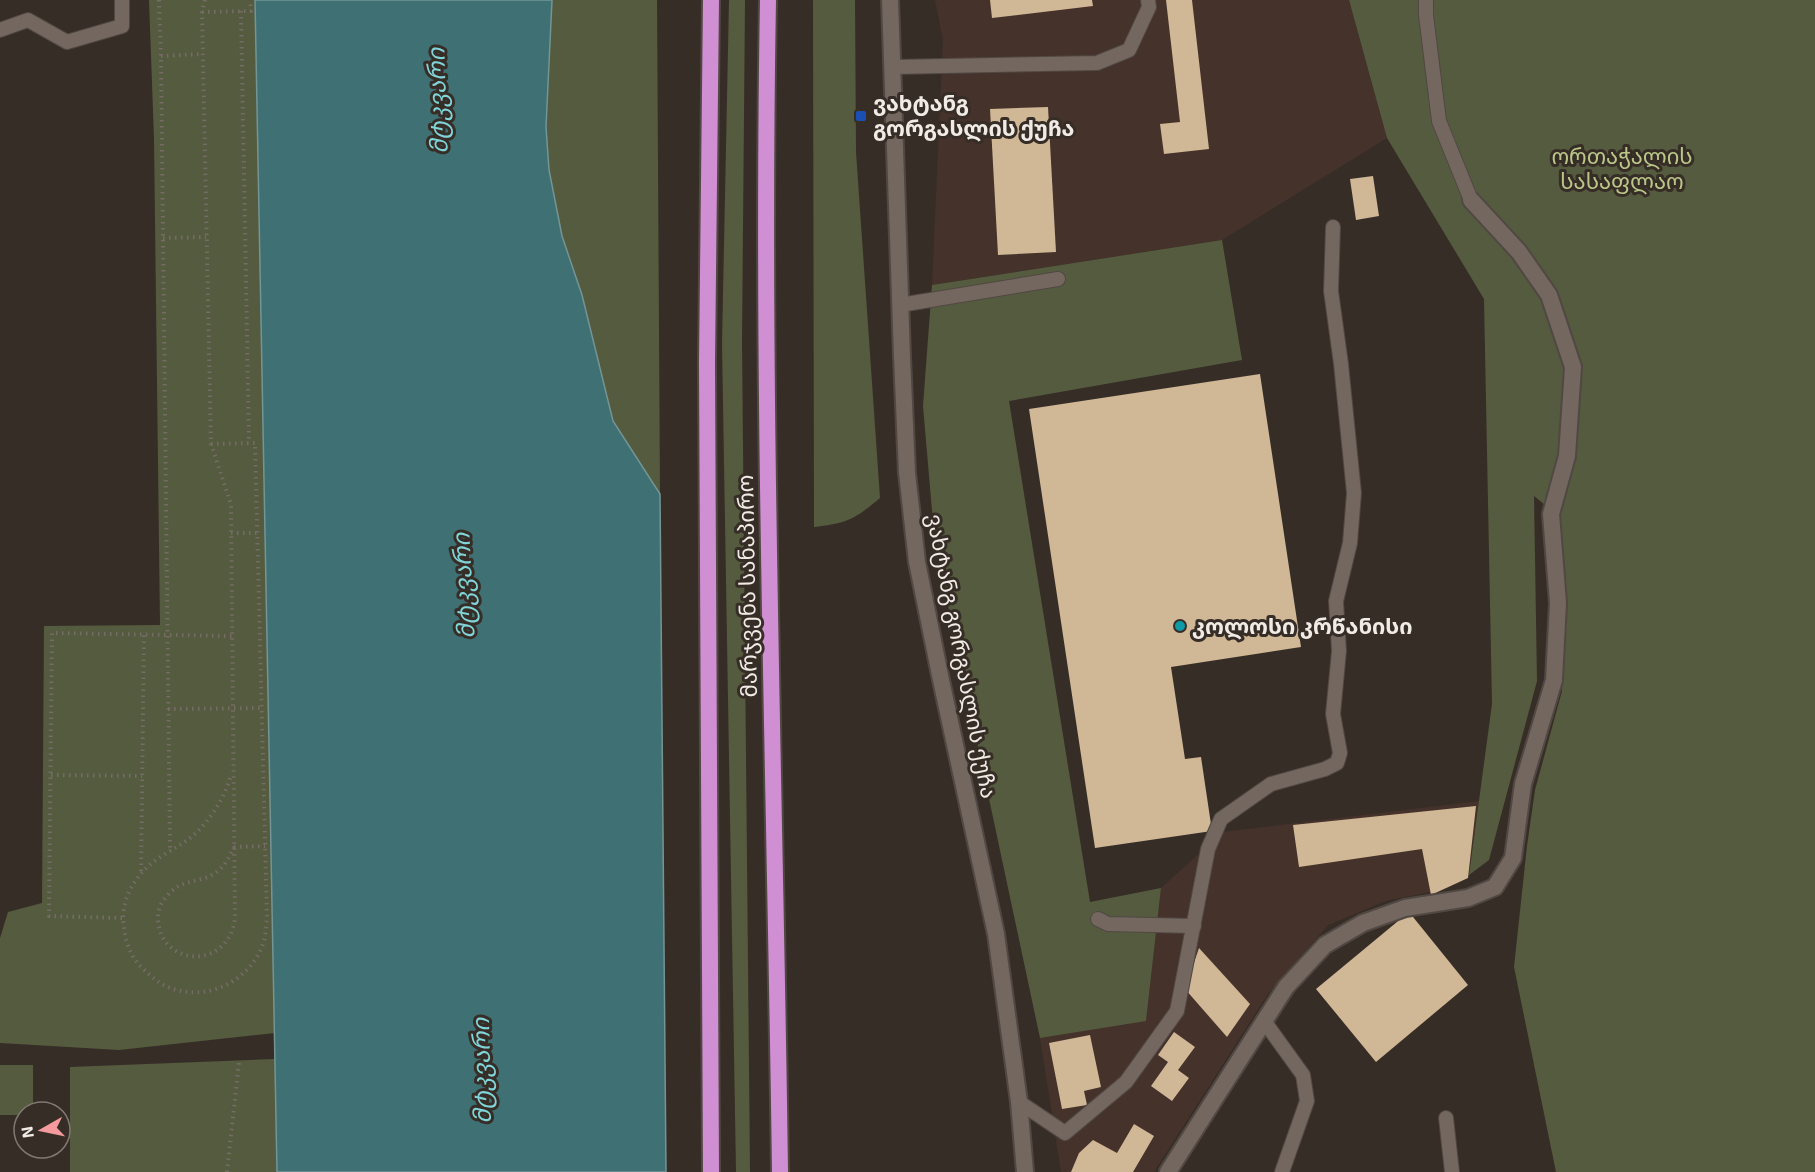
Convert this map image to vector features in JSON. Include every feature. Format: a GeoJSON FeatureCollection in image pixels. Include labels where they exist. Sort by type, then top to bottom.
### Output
{"type":"FeatureCollection","features":[{"type":"Feature","properties":{"kind":"highway","name":"მარჯვენა სანაპირო"},"geometry":{"type":"LineString","coordinates":[[711,0],[707,364],[711,1172]]}},
{"type":"Feature","properties":{"kind":"highway","name":"მარჯვენა სანაპირო"},"geometry":{"type":"LineString","coordinates":[[768,0],[766,121],[770,635],[780,1172]]}},
{"type":"Feature","properties":{"kind":"street","name":"ვახტანგ გორგასლის ქუჩა"},"geometry":{"type":"LineString","coordinates":[[890,0],[907,473],[917,562],[940,680],[996,934],[1019,1102],[1024,1172]]}},
{"type":"Feature","properties":{"kind":"street"},"geometry":{"type":"LineString","coordinates":[[1168,1172],[1286,987],[1325,945],[1363,923],[1406,908],[1468,898],[1495,887],[1513,858],[1523,784],[1554,680],[1558,603],[1551,514],[1567,456],[1573,367],[1549,295],[1519,252],[1471,200]]}},
{"type":"Feature","properties":{"kind":"lane"},"geometry":{"type":"LineString","coordinates":[[0,30],[28,20],[68,42],[122,27],[122,0]]}},
{"type":"Feature","properties":{"kind":"lane"},"geometry":{"type":"LineString","coordinates":[[893,67],[1097,63],[1129,50],[1149,7],[1148,0]]}},
{"type":"Feature","properties":{"kind":"lane"},"geometry":{"type":"LineString","coordinates":[[1426,0],[1438,121],[1471,200]]}},
{"type":"Feature","properties":{"kind":"lane"},"geometry":{"type":"LineString","coordinates":[[1019,1102],[1065,1133],[1126,1082],[1178,1011],[1208,849],[1221,819],[1271,784],[1337,764],[1340,753],[1333,714],[1339,651],[1336,601],[1350,543],[1354,493],[1331,291],[1333,227]]}},
{"type":"Feature","properties":{"kind":"lane"},"geometry":{"type":"LineString","coordinates":[[900,305],[1058,279]]}},
{"type":"Feature","properties":{"kind":"lane"},"geometry":{"type":"LineString","coordinates":[[1098,919],[1108,924],[1194,926]]}},
{"type":"Feature","properties":{"kind":"lane"},"geometry":{"type":"LineString","coordinates":[[1264,1021],[1303,1075],[1307,1101],[1282,1172]]}},
{"type":"Feature","properties":{"kind":"lane"},"geometry":{"type":"LineString","coordinates":[[1446,1118],[1452,1172]]}},
{"type":"Feature","properties":{"kind":"path"},"geometry":{"type":"LineString","coordinates":[[159,0],[164,238],[170,852]]}},
{"type":"Feature","properties":{"kind":"path"},"geometry":{"type":"LineString","coordinates":[[205,0],[202,12],[202,54],[211,444],[231,504],[235,919],[228,941],[220,949],[210,955],[186,956],[166,942],[160,930],[158,917],[161,904],[168,892],[179,885],[205,878],[218,871],[227,861],[234,847]]}},
{"type":"Feature","properties":{"kind":"path"},"geometry":{"type":"LineString","coordinates":[[202,12],[250,11],[250,0]]}},
{"type":"Feature","properties":{"kind":"path"},"geometry":{"type":"LineString","coordinates":[[241,11],[249,443]]}},
{"type":"Feature","properties":{"kind":"path"},"geometry":{"type":"LineString","coordinates":[[161,56],[202,54]]}},
{"type":"Feature","properties":{"kind":"path"},"geometry":{"type":"LineString","coordinates":[[164,238],[206,237]]}},
{"type":"Feature","properties":{"kind":"path"},"geometry":{"type":"LineString","coordinates":[[211,444],[255,442],[267,919],[264,941],[255,961],[240,977],[221,988],[199,993],[177,990],[157,982],[138,965],[126,943],[122,918],[128,893],[141,872],[196,833],[217,807],[227,789],[233,769]]}},
{"type":"Feature","properties":{"kind":"path"},"geometry":{"type":"LineString","coordinates":[[231,533],[257,533]]}},
{"type":"Feature","properties":{"kind":"path"},"geometry":{"type":"LineString","coordinates":[[122,918],[49,916],[52,633],[232,636]]}},
{"type":"Feature","properties":{"kind":"path"},"geometry":{"type":"LineString","coordinates":[[141,872],[144,635]]}},
{"type":"Feature","properties":{"kind":"path"},"geometry":{"type":"LineString","coordinates":[[168,709],[262,708]]}},
{"type":"Feature","properties":{"kind":"path"},"geometry":{"type":"LineString","coordinates":[[51,775],[142,776]]}},
{"type":"Feature","properties":{"kind":"path"},"geometry":{"type":"LineString","coordinates":[[234,847],[265,846]]}},
{"type":"Feature","properties":{"kind":"path"},"geometry":{"type":"LineString","coordinates":[[227,1172],[239,1062]]}},
{"type":"Feature","properties":{"kind":"shaded area"},"geometry":{"type":"Polygon","coordinates":[[[935,0],[1349,0],[1387,138],[1222,240],[932,285],[943,40],[935,0]]]}},
{"type":"Feature","properties":{"kind":"shaded area"},"geometry":{"type":"Polygon","coordinates":[[[1479,801],[1469,875],[1430,892],[1386,901],[1328,925],[1268,994],[1154,1172],[1061,1172],[1040,1038],[1146,1020],[1161,888],[1223,832],[1479,801]]]}},
{"type":"Feature","properties":{"kind":"green space"},"geometry":{"type":"Polygon","coordinates":[[[149,0],[255,0],[275,1033],[119,1050],[0,1043],[0,938],[8,912],[42,903],[44,626],[160,625],[154,139],[149,0]]]}},
{"type":"Feature","properties":{"kind":"green space"},"geometry":{"type":"Polygon","coordinates":[[[552,0],[657,0],[660,494],[613,421],[582,295],[562,236],[549,170],[546,127],[552,0]]]}},
{"type":"Feature","properties":{"kind":"green space"},"geometry":{"type":"Polygon","coordinates":[[[729,0],[745,0],[742,342],[750,1172],[736,1172],[722,344],[729,0]]]}},
{"type":"Feature","properties":{"kind":"green space"},"geometry":{"type":"Polygon","coordinates":[[[813,0],[855,0],[856,152],[880,498],[850,519],[814,527],[813,0]]]}},
{"type":"Feature","properties":{"kind":"green space","name":"ორთაჭალის სასაფლაო"},"geometry":{"type":"Polygon","coordinates":[[[1349,0],[1815,0],[1815,1172],[1556,1172],[1514,967],[1535,790],[1562,691],[1564,587],[1560,517],[1534,496],[1537,681],[1489,860],[1469,875],[1492,704],[1484,299],[1387,138],[1349,0]]]}},
{"type":"Feature","properties":{"kind":"green space"},"geometry":{"type":"Polygon","coordinates":[[[1222,240],[1242,360],[1009,401],[1090,902],[1161,888],[1146,1021],[1040,1038],[935,545],[923,406],[932,285],[1222,240]]]}},
{"type":"Feature","properties":{"kind":"green space"},"geometry":{"type":"Polygon","coordinates":[[[275,1059],[277,1172],[70,1172],[72,1100],[70,1100],[70,1067],[275,1059]]]}},
{"type":"Feature","properties":{"kind":"green space"},"geometry":{"type":"Polygon","coordinates":[[[0,1065],[33,1065],[33,1100],[12,1100],[12,1115],[0,1115],[0,1065]]]}},
{"type":"Feature","properties":{"kind":"water","name":"მტკვარი"},"geometry":{"type":"Polygon","coordinates":[[[255,0],[552,0],[546,127],[549,170],[562,236],[582,295],[613,421],[660,494],[666,1172],[277,1172],[255,0]]]}},
{"type":"Feature","properties":{"kind":"building"},"geometry":{"type":"Polygon","coordinates":[[[990,0],[1092,0],[1093,6],[992,18],[990,0]]]}},
{"type":"Feature","properties":{"kind":"building"},"geometry":{"type":"Polygon","coordinates":[[[1166,0],[1192,0],[1209,149],[1164,154],[1160,124],[1180,122],[1166,0]]]}},
{"type":"Feature","properties":{"kind":"building"},"geometry":{"type":"Polygon","coordinates":[[[1048,107],[1056,252],[998,255],[990,109],[1048,107]]]}},
{"type":"Feature","properties":{"kind":"building"},"geometry":{"type":"Polygon","coordinates":[[[1373,176],[1379,216],[1356,220],[1350,179],[1373,176]]]}},
{"type":"Feature","properties":{"kind":"building","name":"კოლოსი კრწანისი"},"geometry":{"type":"Polygon","coordinates":[[[1260,374],[1301,647],[1171,667],[1185,759],[1201,757],[1212,831],[1095,848],[1029,409],[1260,374]]]}},
{"type":"Feature","properties":{"kind":"building"},"geometry":{"type":"Polygon","coordinates":[[[1476,806],[1468,878],[1431,895],[1422,849],[1299,867],[1293,825],[1476,806]]]}},
{"type":"Feature","properties":{"kind":"building"},"geometry":{"type":"Polygon","coordinates":[[[1409,912],[1468,985],[1376,1062],[1316,989],[1409,912]]]}},
{"type":"Feature","properties":{"kind":"building"},"geometry":{"type":"Polygon","coordinates":[[[1199,948],[1250,1004],[1227,1037],[1185,989],[1199,948]]]}},
{"type":"Feature","properties":{"kind":"building"},"geometry":{"type":"Polygon","coordinates":[[[1174,1032],[1195,1047],[1178,1070],[1189,1078],[1172,1101],[1151,1086],[1168,1062],[1158,1055],[1174,1032]]]}},
{"type":"Feature","properties":{"kind":"building"},"geometry":{"type":"Polygon","coordinates":[[[1090,1035],[1101,1087],[1084,1091],[1087,1105],[1062,1109],[1049,1043],[1090,1035]]]}},
{"type":"Feature","properties":{"kind":"building"},"geometry":{"type":"Polygon","coordinates":[[[1134,1124],[1154,1136],[1133,1172],[1071,1172],[1079,1153],[1093,1140],[1117,1153],[1134,1124]]]}},
{"type":"Feature","properties":{"kind":"place","name":"ვახტანგ გორგასლის ქუჩა"},"geometry":{"type":"Point","coordinates":[861,116]}},
{"type":"Feature","properties":{"kind":"place","name":"კოლოსი კრწანისი"},"geometry":{"type":"Point","coordinates":[1180,626]}}]}
